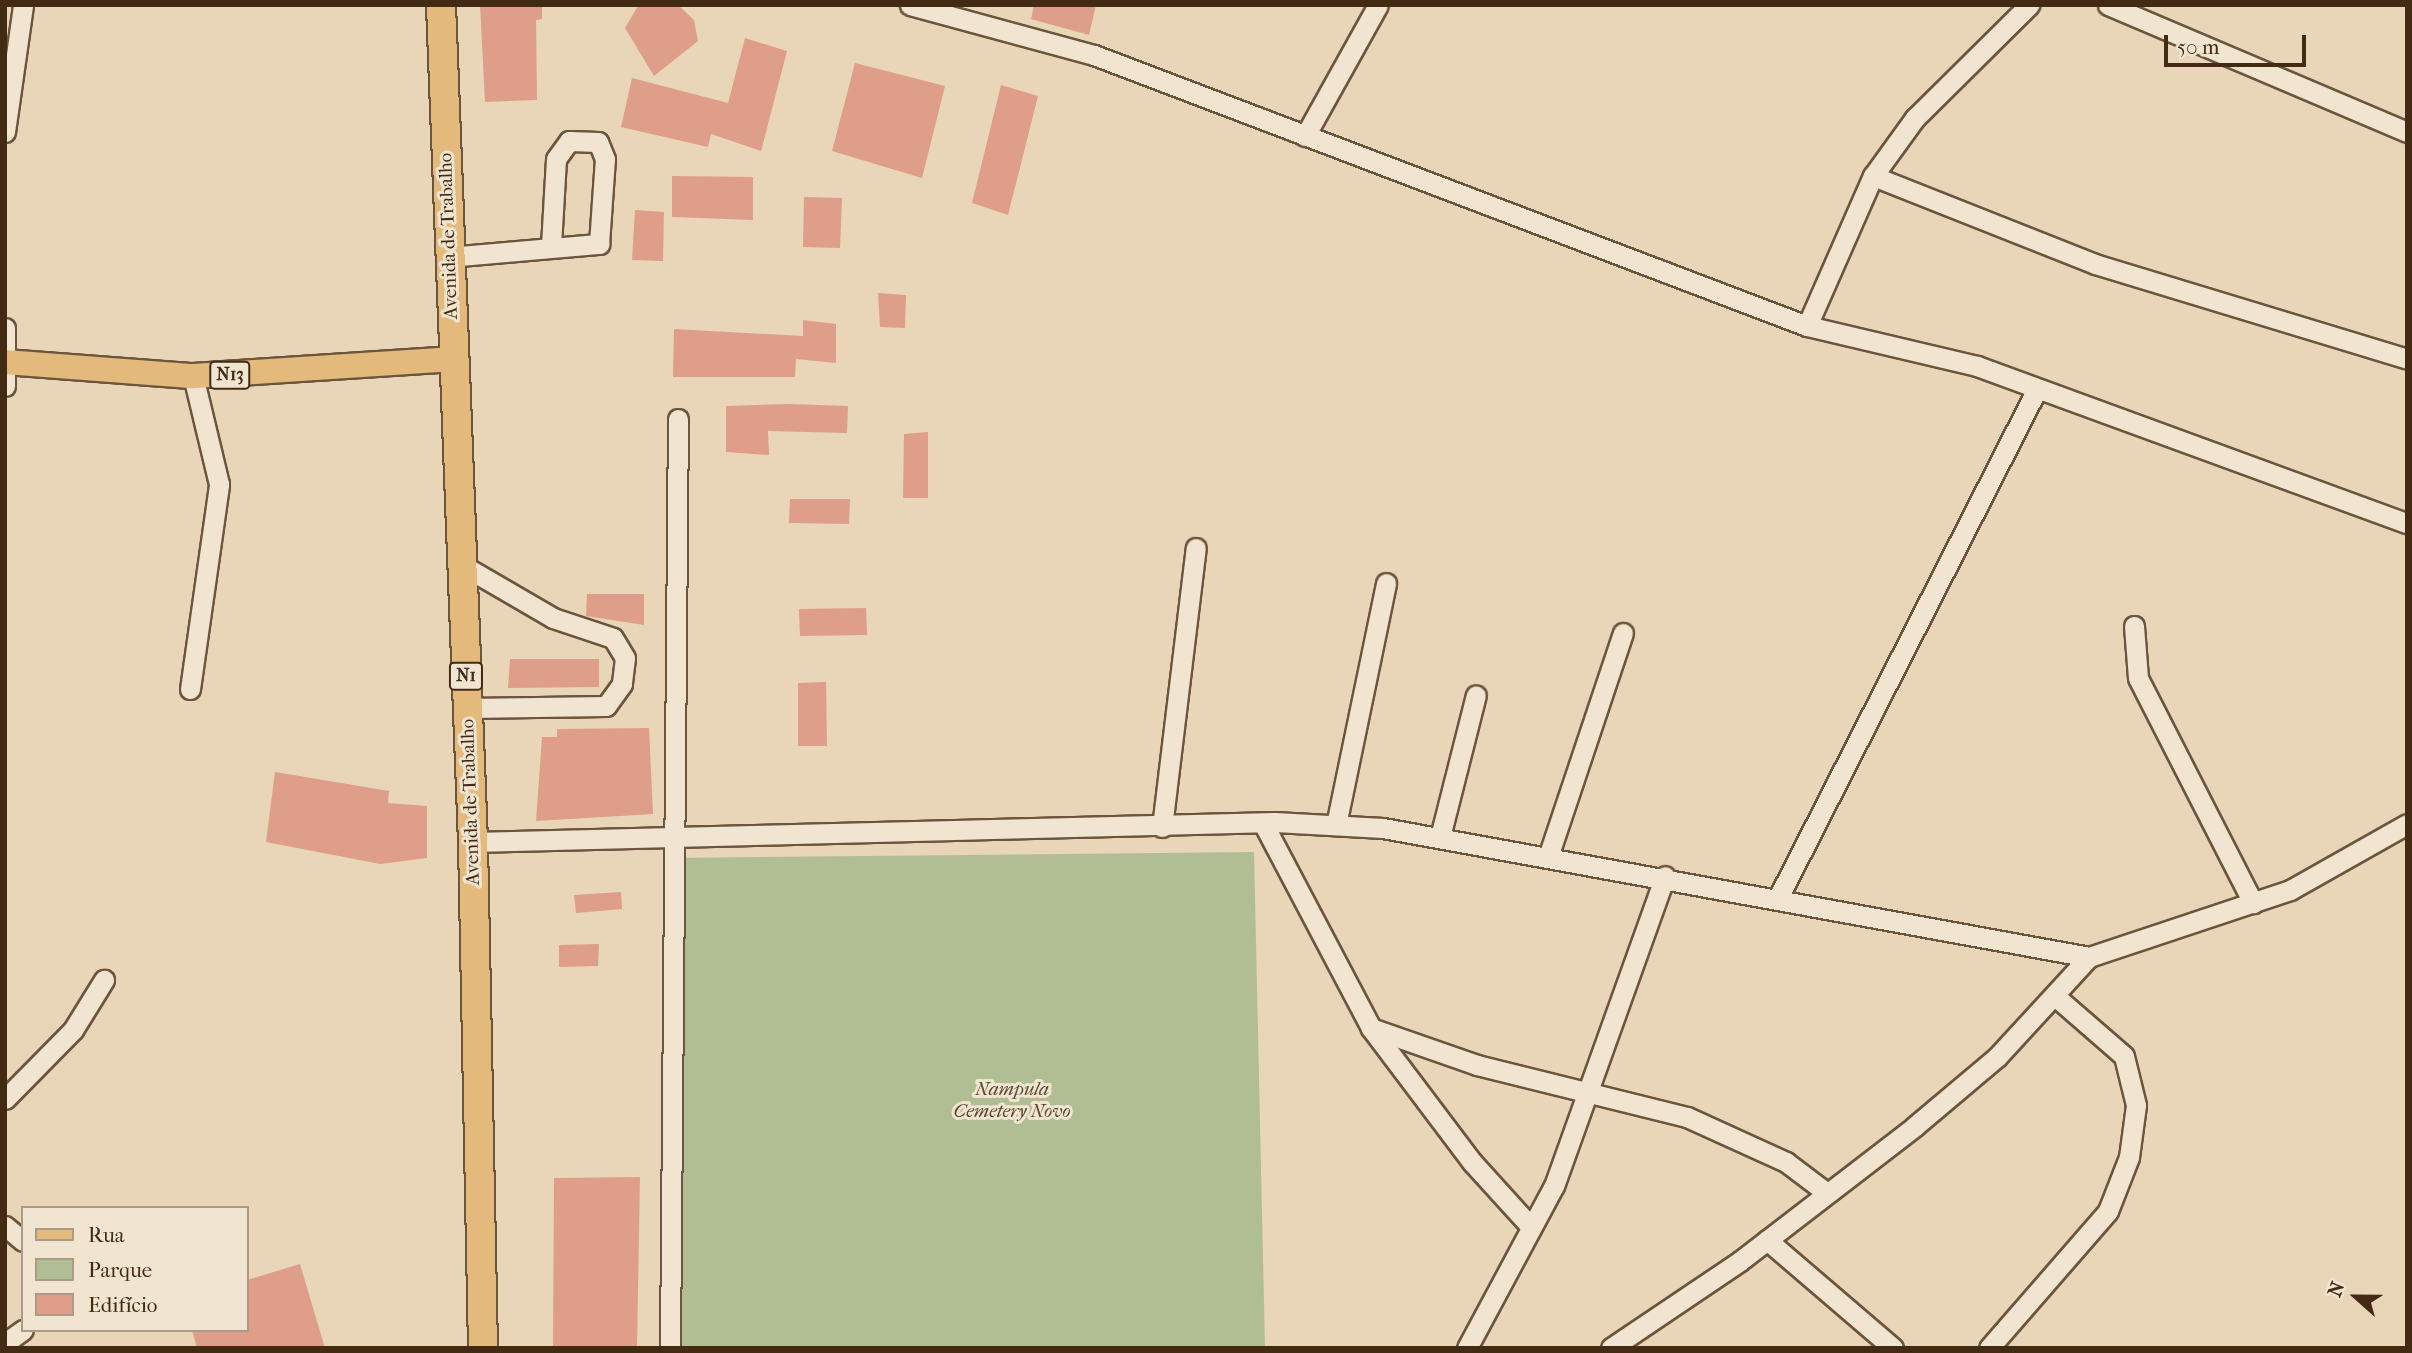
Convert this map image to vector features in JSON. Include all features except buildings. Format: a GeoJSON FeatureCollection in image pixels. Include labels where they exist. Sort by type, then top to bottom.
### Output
{"type":"FeatureCollection","features":[{"type":"Feature","properties":{"kind":"highway","name":"Avenida de Trabalho"},"geometry":{"type":"LineString","coordinates":[[441,5],[473,842],[484,1348]]}},
{"type":"Feature","properties":{"kind":"main road","name":"N13"},"geometry":{"type":"LineString","coordinates":[[7,370],[193,376],[454,359]]}},
{"type":"Feature","properties":{"kind":"street"},"geometry":{"type":"LineString","coordinates":[[5,132],[23,5]]}},
{"type":"Feature","properties":{"kind":"street"},"geometry":{"type":"LineString","coordinates":[[910,5],[1094,55],[1807,326],[1977,366],[2036,391],[2407,523]]}},
{"type":"Feature","properties":{"kind":"street"},"geometry":{"type":"LineString","coordinates":[[1305,136],[1378,5]]}},
{"type":"Feature","properties":{"kind":"street"},"geometry":{"type":"LineString","coordinates":[[1807,326],[1873,176],[1915,118],[2029,5]]}},
{"type":"Feature","properties":{"kind":"street"},"geometry":{"type":"LineString","coordinates":[[2108,5],[2407,132]]}},
{"type":"Feature","properties":{"kind":"street"},"geometry":{"type":"LineString","coordinates":[[449,257],[551,244],[599,244],[605,159],[598,142],[569,141],[556,159],[551,244]]}},
{"type":"Feature","properties":{"kind":"street"},"geometry":{"type":"LineString","coordinates":[[1873,176],[2095,264],[2407,359]]}},
{"type":"Feature","properties":{"kind":"street"},"geometry":{"type":"LineString","coordinates":[[5,328],[7,370]]}},
{"type":"Feature","properties":{"kind":"street"},"geometry":{"type":"LineString","coordinates":[[190,689],[219,484],[193,376]]}},
{"type":"Feature","properties":{"kind":"street"},"geometry":{"type":"LineString","coordinates":[[1778,898],[2036,391]]}},
{"type":"Feature","properties":{"kind":"street"},"geometry":{"type":"LineString","coordinates":[[670,1348],[677,836],[678,419]]}},
{"type":"Feature","properties":{"kind":"street"},"geometry":{"type":"LineString","coordinates":[[1162,827],[1196,548]]}},
{"type":"Feature","properties":{"kind":"street"},"geometry":{"type":"LineString","coordinates":[[461,565],[553,618],[613,638],[625,658],[622,684],[607,706],[467,708]]}},
{"type":"Feature","properties":{"kind":"street"},"geometry":{"type":"LineString","coordinates":[[1335,825],[1386,583]]}},
{"type":"Feature","properties":{"kind":"street"},"geometry":{"type":"LineString","coordinates":[[2134,626],[2138,678],[2253,904]]}},
{"type":"Feature","properties":{"kind":"street"},"geometry":{"type":"LineString","coordinates":[[1549,854],[1623,633]]}},
{"type":"Feature","properties":{"kind":"street"},"geometry":{"type":"LineString","coordinates":[[1440,837],[1476,695]]}},
{"type":"Feature","properties":{"kind":"street"},"geometry":{"type":"LineString","coordinates":[[473,842],[1263,823],[1335,825],[1440,837],[1549,854],[2090,957],[2253,904],[2354,857],[2407,824]]}},
{"type":"Feature","properties":{"kind":"street"},"geometry":{"type":"LineString","coordinates":[[1263,823],[1371,1028],[1472,1162],[1531,1227]]}},
{"type":"Feature","properties":{"kind":"street"},"geometry":{"type":"LineString","coordinates":[[1467,1348],[1553,1186],[1665,876]]}},
{"type":"Feature","properties":{"kind":"street"},"geometry":{"type":"LineString","coordinates":[[1611,1348],[1767,1240],[1997,1057],[2090,957]]}},
{"type":"Feature","properties":{"kind":"street"},"geometry":{"type":"LineString","coordinates":[[5,1099],[73,1030],[104,980]]}},
{"type":"Feature","properties":{"kind":"street"},"geometry":{"type":"LineString","coordinates":[[1989,1348],[2108,1211],[2129,1157],[2136,1105],[2124,1056],[2055,996]]}},
{"type":"Feature","properties":{"kind":"street"},"geometry":{"type":"LineString","coordinates":[[1371,1028],[1585,1095],[1687,1117],[1743,1139],[1827,1193]]}},
{"type":"Feature","properties":{"kind":"street"},"geometry":{"type":"LineString","coordinates":[[5,1226],[21,1239]]}},
{"type":"Feature","properties":{"kind":"street"},"geometry":{"type":"LineString","coordinates":[[1767,1240],[1893,1348]]}},
{"type":"Feature","properties":{"kind":"street"},"geometry":{"type":"LineString","coordinates":[[5,1343],[21,1331]]}},
{"type":"Feature","properties":{"kind":"green space","name":"Nampula Cemetery Novo"},"geometry":{"type":"Polygon","coordinates":[[[1254,852],[1265,1348],[680,1348],[668,858],[1254,852]]]}}]}
